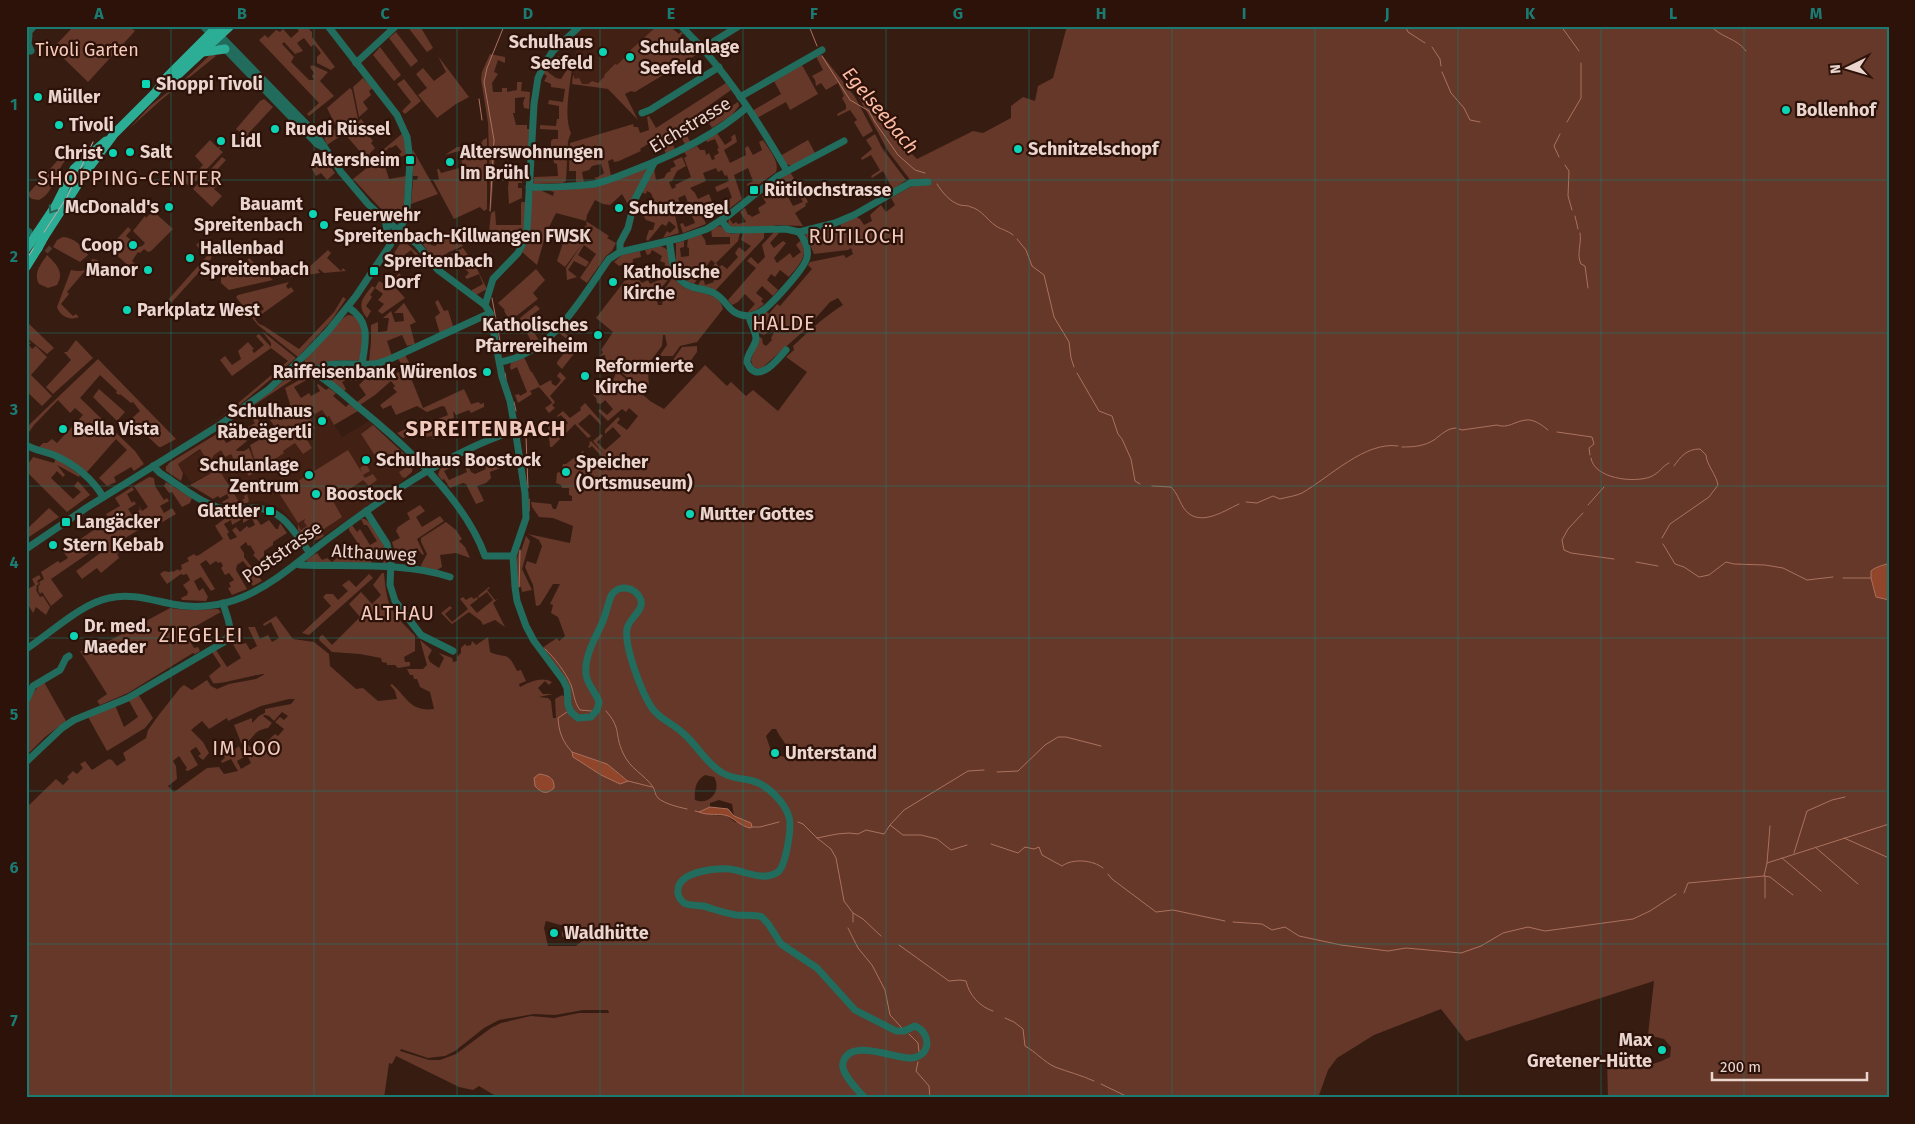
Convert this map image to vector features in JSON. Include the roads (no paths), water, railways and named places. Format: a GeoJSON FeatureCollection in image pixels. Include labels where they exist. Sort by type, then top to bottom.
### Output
{"type":"FeatureCollection","features":[{"type":"Feature","properties":{"kind":"main road"},"geometry":{"type":"LineString","coordinates":[[26,267],[34,233],[85,173],[114,134],[155,93],[167,77],[215,32],[230,26]]}},
{"type":"Feature","properties":{"kind":"main road"},"geometry":{"type":"LineString","coordinates":[[155,93],[168,84],[203,52],[215,32]]}},
{"type":"Feature","properties":{"kind":"main road"},"geometry":{"type":"LineString","coordinates":[[203,52],[225,49]]}},
{"type":"Feature","properties":{"kind":"street"},"geometry":{"type":"LineString","coordinates":[[203,26],[215,32],[315,134],[351,184],[385,220],[418,244],[438,270],[485,305],[490,313],[502,377],[510,401],[516,430],[521,463],[526,513],[524,526],[513,556],[515,587],[526,626],[538,648],[558,672],[567,688],[568,705],[571,712],[582,718],[594,715],[599,702],[586,674],[593,642],[614,591],[624,587],[634,591],[641,602],[640,609],[627,627],[628,644],[634,668],[653,710],[684,733],[718,770],[727,776],[754,782],[765,787],[785,807],[790,824],[784,861],[777,872],[759,876],[729,869],[690,875],[682,880],[678,888],[678,895],[685,903],[735,915],[762,917],[781,944],[817,968],[855,1010],[891,1030],[904,1031],[915,1026],[921,1029],[927,1044],[924,1053],[920,1057],[909,1058],[861,1050],[852,1052],[844,1060],[842,1065],[844,1072],[865,1098]]}},
{"type":"Feature","properties":{"kind":"street"},"geometry":{"type":"LineString","coordinates":[[26,549],[103,497],[231,417],[269,389],[306,354],[348,307],[399,230],[405,219],[408,194],[410,152],[407,137],[397,115],[328,26]]}},
{"type":"Feature","properties":{"kind":"street"},"geometry":{"type":"LineString","coordinates":[[356,63],[396,26]]}},
{"type":"Feature","properties":{"kind":"street"},"geometry":{"type":"LineString","coordinates":[[485,305],[493,279],[518,253],[523,244],[527,229],[534,104],[538,78],[553,51],[580,26]]}},
{"type":"Feature","properties":{"kind":"street"},"geometry":{"type":"LineString","coordinates":[[681,26],[719,67],[786,171]]}},
{"type":"Feature","properties":{"kind":"street"},"geometry":{"type":"LineString","coordinates":[[703,48],[739,26]]}},
{"type":"Feature","properties":{"kind":"street"},"geometry":{"type":"LineString","coordinates":[[28,50],[27,37],[33,27]]}},
{"type":"Feature","properties":{"kind":"street"},"geometry":{"type":"LineString","coordinates":[[215,32],[225,49],[316,144],[323,147]]}},
{"type":"Feature","properties":{"kind":"street"},"geometry":{"type":"LineString","coordinates":[[740,97],[822,50]]}},
{"type":"Feature","properties":{"kind":"street"},"geometry":{"type":"LineString","coordinates":[[642,113],[650,110],[719,67]]}},
{"type":"Feature","properties":{"kind":"street","name":"Eichstrasse"},"geometry":{"type":"LineString","coordinates":[[620,252],[620,243],[628,228],[635,199],[654,163],[730,122],[746,108]]}},
{"type":"Feature","properties":{"kind":"street"},"geometry":{"type":"LineString","coordinates":[[500,362],[519,357],[537,348],[548,339],[562,324],[609,259],[620,252],[669,241],[707,228],[721,220],[786,171],[844,141]]}},
{"type":"Feature","properties":{"kind":"street"},"geometry":{"type":"LineString","coordinates":[[529,186],[594,184],[654,163]]}},
{"type":"Feature","properties":{"kind":"street"},"geometry":{"type":"LineString","coordinates":[[721,220],[728,229],[732,230],[786,229],[799,232],[854,215],[910,183],[928,182]]}},
{"type":"Feature","properties":{"kind":"street"},"geometry":{"type":"LineString","coordinates":[[385,220],[390,245]]}},
{"type":"Feature","properties":{"kind":"street"},"geometry":{"type":"LineString","coordinates":[[669,241],[673,267],[683,283],[691,288],[715,294],[737,315],[748,316],[766,307],[803,267],[808,250],[799,232]]}},
{"type":"Feature","properties":{"kind":"street"},"geometry":{"type":"LineString","coordinates":[[348,307],[364,323],[366,330],[362,364]]}},
{"type":"Feature","properties":{"kind":"street"},"geometry":{"type":"LineString","coordinates":[[490,313],[388,360],[371,364],[334,364],[318,368],[316,374],[371,417],[428,471],[470,525],[478,538],[485,556],[513,556]]}},
{"type":"Feature","properties":{"kind":"street"},"geometry":{"type":"LineString","coordinates":[[748,316],[756,337],[748,359],[748,364],[752,370],[764,371],[786,350]]}},
{"type":"Feature","properties":{"kind":"street","name":"Poststrasse"},"geometry":{"type":"LineString","coordinates":[[26,649],[92,604],[111,597],[136,596],[185,606],[223,603],[243,597],[296,564],[366,511],[428,471],[464,452],[516,430]]}},
{"type":"Feature","properties":{"kind":"street"},"geometry":{"type":"LineString","coordinates":[[26,445],[70,464],[86,475],[103,497]]}},
{"type":"Feature","properties":{"kind":"street"},"geometry":{"type":"LineString","coordinates":[[153,466],[160,473],[212,505],[226,509],[265,509],[278,514],[285,520],[310,553]]}},
{"type":"Feature","properties":{"kind":"street"},"geometry":{"type":"LineString","coordinates":[[366,511],[387,544],[391,561],[392,593],[395,601],[421,635],[453,651]]}},
{"type":"Feature","properties":{"kind":"street","name":"Althauweg"},"geometry":{"type":"LineString","coordinates":[[296,564],[391,567],[424,570],[450,577]]}},
{"type":"Feature","properties":{"kind":"street"},"geometry":{"type":"LineString","coordinates":[[26,762],[62,728],[74,720],[128,698],[224,642],[229,635],[230,628],[223,603]]}},
{"type":"Feature","properties":{"kind":"street"},"geometry":{"type":"LineString","coordinates":[[26,701],[33,686],[60,670],[69,656]]}},
{"type":"Feature","properties":{"kind":"waterway"},"geometry":{"type":"LineString","coordinates":[[490,211],[494,140],[484,82],[487,68],[504,26]]}},
{"type":"Feature","properties":{"kind":"waterway","name":"Egelseebach"},"geometry":{"type":"LineString","coordinates":[[809,26],[817,46]]}},
{"type":"Feature","properties":{"kind":"waterway"},"geometry":{"type":"LineString","coordinates":[[1405,26],[1408,32],[1425,43]]}},
{"type":"Feature","properties":{"kind":"waterway"},"geometry":{"type":"LineString","coordinates":[[1561,26],[1579,51]]}},
{"type":"Feature","properties":{"kind":"waterway"},"geometry":{"type":"LineString","coordinates":[[1711,26],[1719,33],[1738,43],[1746,51]]}},
{"type":"Feature","properties":{"kind":"waterway"},"geometry":{"type":"LineString","coordinates":[[1432,47],[1440,59],[1441,66]]}},
{"type":"Feature","properties":{"kind":"waterway","name":"Egelseebach"},"geometry":{"type":"LineString","coordinates":[[822,56],[850,100],[869,111],[898,155],[915,170],[925,173]]}},
{"type":"Feature","properties":{"kind":"waterway"},"geometry":{"type":"LineString","coordinates":[[1567,122],[1581,98],[1581,63]]}},
{"type":"Feature","properties":{"kind":"waterway"},"geometry":{"type":"LineString","coordinates":[[1442,72],[1451,93],[1464,108],[1470,120],[1480,122]]}},
{"type":"Feature","properties":{"kind":"waterway"},"geometry":{"type":"LineString","coordinates":[[479,99],[482,120]]}},
{"type":"Feature","properties":{"kind":"waterway"},"geometry":{"type":"LineString","coordinates":[[1559,157],[1554,146],[1560,134]]}},
{"type":"Feature","properties":{"kind":"waterway"},"geometry":{"type":"LineString","coordinates":[[1565,165],[1569,171],[1568,196],[1572,210]]}},
{"type":"Feature","properties":{"kind":"waterway","name":"Egelseebach"},"geometry":{"type":"LineString","coordinates":[[937,184],[953,202],[975,208],[996,226],[1013,235]]}},
{"type":"Feature","properties":{"kind":"waterway"},"geometry":{"type":"LineString","coordinates":[[1575,216],[1578,229]]}},
{"type":"Feature","properties":{"kind":"waterway"},"geometry":{"type":"LineString","coordinates":[[1580,233],[1579,256],[1581,264],[1585,266],[1588,288]]}},
{"type":"Feature","properties":{"kind":"waterway","name":"Egelseebach"},"geometry":{"type":"LineString","coordinates":[[1017,239],[1026,250],[1032,266],[1044,275],[1054,317],[1069,342],[1074,367]]}},
{"type":"Feature","properties":{"kind":"waterway"},"geometry":{"type":"LineString","coordinates":[[492,298],[502,352]]}},
{"type":"Feature","properties":{"kind":"waterway"},"geometry":{"type":"LineString","coordinates":[[505,373],[506,379]]}},
{"type":"Feature","properties":{"kind":"waterway","name":"Egelseebach"},"geometry":{"type":"LineString","coordinates":[[1077,373],[1099,411],[1112,416],[1118,434],[1131,459],[1135,481],[1140,484]]}},
{"type":"Feature","properties":{"kind":"waterway"},"geometry":{"type":"LineString","coordinates":[[514,402],[516,411]]}},
{"type":"Feature","properties":{"kind":"waterway","name":"Egelseebach"},"geometry":{"type":"LineString","coordinates":[[1459,429],[1497,425],[1505,426],[1532,420],[1548,430]]}},
{"type":"Feature","properties":{"kind":"waterway","name":"Egelseebach"},"geometry":{"type":"LineString","coordinates":[[1402,447],[1427,444],[1447,430],[1456,428]]}},
{"type":"Feature","properties":{"kind":"waterway","name":"Egelseebach"},"geometry":{"type":"LineString","coordinates":[[1557,432],[1592,437],[1594,444],[1589,448],[1590,455]]}},
{"type":"Feature","properties":{"kind":"waterway"},"geometry":{"type":"LineString","coordinates":[[526,436],[528,488]]}},
{"type":"Feature","properties":{"kind":"waterway","name":"Egelseebach"},"geometry":{"type":"LineString","coordinates":[[1246,502],[1257,503],[1273,496],[1280,499],[1300,494],[1361,454],[1386,446],[1398,446]]}},
{"type":"Feature","properties":{"kind":"waterway","name":"Egelseebach"},"geometry":{"type":"LineString","coordinates":[[1662,538],[1670,524],[1709,497],[1718,485],[1706,455],[1700,449],[1691,450],[1679,459],[1674,466]]}},
{"type":"Feature","properties":{"kind":"waterway","name":"Egelseebach"},"geometry":{"type":"LineString","coordinates":[[1591,458],[1599,471],[1616,478],[1634,480],[1650,477],[1669,463]]}},
{"type":"Feature","properties":{"kind":"waterway","name":"Egelseebach"},"geometry":{"type":"LineString","coordinates":[[1152,486],[1171,487],[1183,507],[1189,514],[1195,517],[1210,517],[1239,504]]}},
{"type":"Feature","properties":{"kind":"waterway"},"geometry":{"type":"LineString","coordinates":[[1588,505],[1604,487]]}},
{"type":"Feature","properties":{"kind":"waterway"},"geometry":{"type":"LineString","coordinates":[[529,499],[529,511]]}},
{"type":"Feature","properties":{"kind":"waterway"},"geometry":{"type":"LineString","coordinates":[[1583,513],[1568,529],[1562,540],[1564,550],[1571,553],[1614,559]]}},
{"type":"Feature","properties":{"kind":"waterway","name":"Egelseebach"},"geometry":{"type":"LineString","coordinates":[[1663,544],[1675,564],[1684,567],[1699,577],[1709,575],[1726,562],[1783,568],[1807,580],[1833,577]]}},
{"type":"Feature","properties":{"kind":"waterway"},"geometry":{"type":"LineString","coordinates":[[519,587],[520,550]]}},
{"type":"Feature","properties":{"kind":"waterway"},"geometry":{"type":"LineString","coordinates":[[1636,562],[1658,566]]}},
{"type":"Feature","properties":{"kind":"waterway","name":"Egelseebach"},"geometry":{"type":"LineString","coordinates":[[1843,578],[1871,578]]}},
{"type":"Feature","properties":{"kind":"waterway"},"geometry":{"type":"LineString","coordinates":[[545,649],[566,675],[580,710],[592,711]]}},
{"type":"Feature","properties":{"kind":"waterway"},"geometry":{"type":"LineString","coordinates":[[606,711],[614,722],[620,746],[626,759],[649,782],[658,798],[668,804],[687,809]]}},
{"type":"Feature","properties":{"kind":"waterway"},"geometry":{"type":"LineString","coordinates":[[567,712],[558,718],[558,723],[563,740],[572,752]]}},
{"type":"Feature","properties":{"kind":"waterway"},"geometry":{"type":"LineString","coordinates":[[997,772],[1018,771],[1045,745],[1058,737],[1066,737],[1101,746]]}},
{"type":"Feature","properties":{"kind":"waterway"},"geometry":{"type":"LineString","coordinates":[[890,825],[904,810],[968,771],[984,770]]}},
{"type":"Feature","properties":{"kind":"waterway"},"geometry":{"type":"LineString","coordinates":[[628,781],[652,787]]}},
{"type":"Feature","properties":{"kind":"waterway"},"geometry":{"type":"LineString","coordinates":[[1794,853],[1807,811],[1832,800],[1845,797]]}},
{"type":"Feature","properties":{"kind":"waterway"},"geometry":{"type":"LineString","coordinates":[[695,811],[699,812]]}},
{"type":"Feature","properties":{"kind":"waterway"},"geometry":{"type":"LineString","coordinates":[[752,827],[779,822]]}},
{"type":"Feature","properties":{"kind":"waterway"},"geometry":{"type":"LineString","coordinates":[[798,822],[803,824],[831,849],[836,858],[844,901],[853,913],[863,919],[881,936]]}},
{"type":"Feature","properties":{"kind":"waterway"},"geometry":{"type":"LineString","coordinates":[[1767,863],[1889,824]]}},
{"type":"Feature","properties":{"kind":"waterway"},"geometry":{"type":"LineString","coordinates":[[817,838],[837,834],[858,834],[866,830],[884,834],[890,825],[903,835],[921,835],[937,839],[951,850],[967,845]]}},
{"type":"Feature","properties":{"kind":"waterway"},"geometry":{"type":"LineString","coordinates":[[1765,898],[1764,876],[1770,826]]}},
{"type":"Feature","properties":{"kind":"waterway"},"geometry":{"type":"LineString","coordinates":[[1844,838],[1889,858]]}},
{"type":"Feature","properties":{"kind":"waterway"},"geometry":{"type":"LineString","coordinates":[[991,844],[1018,853],[1025,847],[1034,849],[1039,847],[1042,855],[1062,866],[1067,863],[1083,861],[1094,863],[1103,868]]}},
{"type":"Feature","properties":{"kind":"waterway"},"geometry":{"type":"LineString","coordinates":[[1815,847],[1858,884]]}},
{"type":"Feature","properties":{"kind":"waterway"},"geometry":{"type":"LineString","coordinates":[[1782,858],[1821,891]]}},
{"type":"Feature","properties":{"kind":"waterway"},"geometry":{"type":"LineString","coordinates":[[1108,874],[1156,912],[1173,910],[1225,921]]}},
{"type":"Feature","properties":{"kind":"waterway"},"geometry":{"type":"LineString","coordinates":[[1684,893],[1688,883],[1764,876]]}},
{"type":"Feature","properties":{"kind":"waterway"},"geometry":{"type":"LineString","coordinates":[[1765,876],[1770,877],[1793,895]]}},
{"type":"Feature","properties":{"kind":"waterway"},"geometry":{"type":"LineString","coordinates":[[1233,922],[1262,924],[1272,930],[1285,927],[1299,936],[1341,945],[1388,951],[1406,948],[1461,953],[1481,946],[1503,933],[1528,927],[1545,931],[1633,919],[1650,911],[1676,894]]}},
{"type":"Feature","properties":{"kind":"waterway"},"geometry":{"type":"LineString","coordinates":[[853,913],[853,922]]}},
{"type":"Feature","properties":{"kind":"waterway"},"geometry":{"type":"LineString","coordinates":[[848,928],[858,948],[872,965],[885,990],[890,1015],[902,1028]]}},
{"type":"Feature","properties":{"kind":"waterway"},"geometry":{"type":"LineString","coordinates":[[899,945],[949,981],[966,981],[976,1000],[984,1007],[993,1011]]}},
{"type":"Feature","properties":{"kind":"waterway"},"geometry":{"type":"LineString","coordinates":[[1005,1018],[1023,1029],[1025,1046],[1047,1062],[1055,1067],[1094,1081]]}},
{"type":"Feature","properties":{"kind":"waterway"},"geometry":{"type":"LineString","coordinates":[[909,1034],[918,1043],[919,1052]]}},
{"type":"Feature","properties":{"kind":"waterway"},"geometry":{"type":"LineString","coordinates":[[918,1062],[916,1071],[929,1086],[930,1098]]}},
{"type":"Feature","properties":{"kind":"waterway"},"geometry":{"type":"LineString","coordinates":[[1101,1084],[1130,1098]]}},
{"type":"Feature","properties":{"kind":"tunnel"},"geometry":{"type":"LineString","coordinates":[[39,241],[50,251]]}},
{"type":"Feature","properties":{"kind":"tram line"},"geometry":{"type":"LineString","coordinates":[[26,260],[67,197],[93,142]]}},
{"type":"Feature","properties":{"kind":"place","name":"Schulhaus Seefeld"},"geometry":{"type":"Point","coordinates":[603,52]}},
{"type":"Feature","properties":{"kind":"place","name":"Schulanlage Seefeld"},"geometry":{"type":"Point","coordinates":[630,57]}},
{"type":"Feature","properties":{"kind":"place","name":"Shoppi Tivoli"},"geometry":{"type":"Point","coordinates":[146,84]}},
{"type":"Feature","properties":{"kind":"place","name":"Müller"},"geometry":{"type":"Point","coordinates":[38,97]}},
{"type":"Feature","properties":{"kind":"place","name":"Bollenhof"},"geometry":{"type":"Point","coordinates":[1786,110]}},
{"type":"Feature","properties":{"kind":"place","name":"Tivoli"},"geometry":{"type":"Point","coordinates":[59,125]}},
{"type":"Feature","properties":{"kind":"place","name":"Ruedi Rüssel"},"geometry":{"type":"Point","coordinates":[275,129]}},
{"type":"Feature","properties":{"kind":"place","name":"Lidl"},"geometry":{"type":"Point","coordinates":[221,141]}},
{"type":"Feature","properties":{"kind":"place","name":"Schnitzelschopf"},"geometry":{"type":"Point","coordinates":[1018,149]}},
{"type":"Feature","properties":{"kind":"place","name":"Salt"},"geometry":{"type":"Point","coordinates":[130,152]}},
{"type":"Feature","properties":{"kind":"place","name":"Christ"},"geometry":{"type":"Point","coordinates":[113,153]}},
{"type":"Feature","properties":{"kind":"place","name":"Altersheim"},"geometry":{"type":"Point","coordinates":[410,160]}},
{"type":"Feature","properties":{"kind":"place","name":"Alterswohnungen Im Brühl"},"geometry":{"type":"Point","coordinates":[450,162]}},
{"type":"Feature","properties":{"kind":"place","name":"Rütilochstrasse"},"geometry":{"type":"Point","coordinates":[754,190]}},
{"type":"Feature","properties":{"kind":"place","name":"McDonald's"},"geometry":{"type":"Point","coordinates":[169,207]}},
{"type":"Feature","properties":{"kind":"place","name":"Schutzengel"},"geometry":{"type":"Point","coordinates":[619,208]}},
{"type":"Feature","properties":{"kind":"place","name":"Bauamt Spreitenbach"},"geometry":{"type":"Point","coordinates":[313,214]}},
{"type":"Feature","properties":{"kind":"place","name":"Feuerwehr Spreitenbach-Killwangen FWSK"},"geometry":{"type":"Point","coordinates":[324,225]}},
{"type":"Feature","properties":{"kind":"place","name":"Coop"},"geometry":{"type":"Point","coordinates":[133,245]}},
{"type":"Feature","properties":{"kind":"place","name":"Hallenbad Spreitenbach"},"geometry":{"type":"Point","coordinates":[190,258]}},
{"type":"Feature","properties":{"kind":"place","name":"Manor"},"geometry":{"type":"Point","coordinates":[148,270]}},
{"type":"Feature","properties":{"kind":"place","name":"Spreitenbach Dorf"},"geometry":{"type":"Point","coordinates":[374,271]}},
{"type":"Feature","properties":{"kind":"place","name":"Katholische Kirche"},"geometry":{"type":"Point","coordinates":[613,282]}},
{"type":"Feature","properties":{"kind":"place","name":"Parkplatz West"},"geometry":{"type":"Point","coordinates":[127,310]}},
{"type":"Feature","properties":{"kind":"place","name":"Katholisches Pfarrereiheim"},"geometry":{"type":"Point","coordinates":[598,335]}},
{"type":"Feature","properties":{"kind":"place","name":"Raiffeisenbank Würenlos"},"geometry":{"type":"Point","coordinates":[487,372]}},
{"type":"Feature","properties":{"kind":"place","name":"Reformierte Kirche"},"geometry":{"type":"Point","coordinates":[585,376]}},
{"type":"Feature","properties":{"kind":"place","name":"Schulhaus Räbeägertli"},"geometry":{"type":"Point","coordinates":[322,421]}},
{"type":"Feature","properties":{"kind":"place","name":"Bella Vista"},"geometry":{"type":"Point","coordinates":[63,429]}},
{"type":"Feature","properties":{"kind":"place","name":"Schulhaus Boostock"},"geometry":{"type":"Point","coordinates":[366,460]}},
{"type":"Feature","properties":{"kind":"place","name":"Speicher (Ortsmuseum)"},"geometry":{"type":"Point","coordinates":[566,472]}},
{"type":"Feature","properties":{"kind":"place","name":"Schulanlage Zentrum"},"geometry":{"type":"Point","coordinates":[309,475]}},
{"type":"Feature","properties":{"kind":"place","name":"Boostock"},"geometry":{"type":"Point","coordinates":[316,494]}},
{"type":"Feature","properties":{"kind":"place","name":"Glattler"},"geometry":{"type":"Point","coordinates":[270,511]}},
{"type":"Feature","properties":{"kind":"place","name":"Mutter Gottes"},"geometry":{"type":"Point","coordinates":[690,514]}},
{"type":"Feature","properties":{"kind":"place","name":"Langäcker"},"geometry":{"type":"Point","coordinates":[66,522]}},
{"type":"Feature","properties":{"kind":"place","name":"Stern Kebab"},"geometry":{"type":"Point","coordinates":[53,545]}},
{"type":"Feature","properties":{"kind":"place","name":"Dr. med. Maeder"},"geometry":{"type":"Point","coordinates":[74,636]}},
{"type":"Feature","properties":{"kind":"place","name":"Unterstand"},"geometry":{"type":"Point","coordinates":[775,753]}},
{"type":"Feature","properties":{"kind":"place","name":"Waldhütte"},"geometry":{"type":"Point","coordinates":[554,933]}},
{"type":"Feature","properties":{"kind":"place","name":"Max Gretener-Hütte"},"geometry":{"type":"Point","coordinates":[1662,1050]}},
{"type":"Feature","properties":{"kind":"district","name":"SHOPPING-CENTER"},"geometry":{"type":"Point","coordinates":[130,178]}},
{"type":"Feature","properties":{"kind":"district","name":"RÜTILOCH"},"geometry":{"type":"Point","coordinates":[857,236]}},
{"type":"Feature","properties":{"kind":"district","name":"HALDE"},"geometry":{"type":"Point","coordinates":[784,323]}},
{"type":"Feature","properties":{"kind":"district","name":"SPREITENBACH"},"geometry":{"type":"Point","coordinates":[486,428]}},
{"type":"Feature","properties":{"kind":"district","name":"ALTHAU"},"geometry":{"type":"Point","coordinates":[398,613]}},
{"type":"Feature","properties":{"kind":"district","name":"ZIEGELEI"},"geometry":{"type":"Point","coordinates":[201,635]}},
{"type":"Feature","properties":{"kind":"district","name":"IM LOO"},"geometry":{"type":"Point","coordinates":[247,748]}},
{"type":"Feature","properties":{"kind":"park label","name":"Tivoli Garten"},"geometry":{"type":"Point","coordinates":[87,50]}}]}
